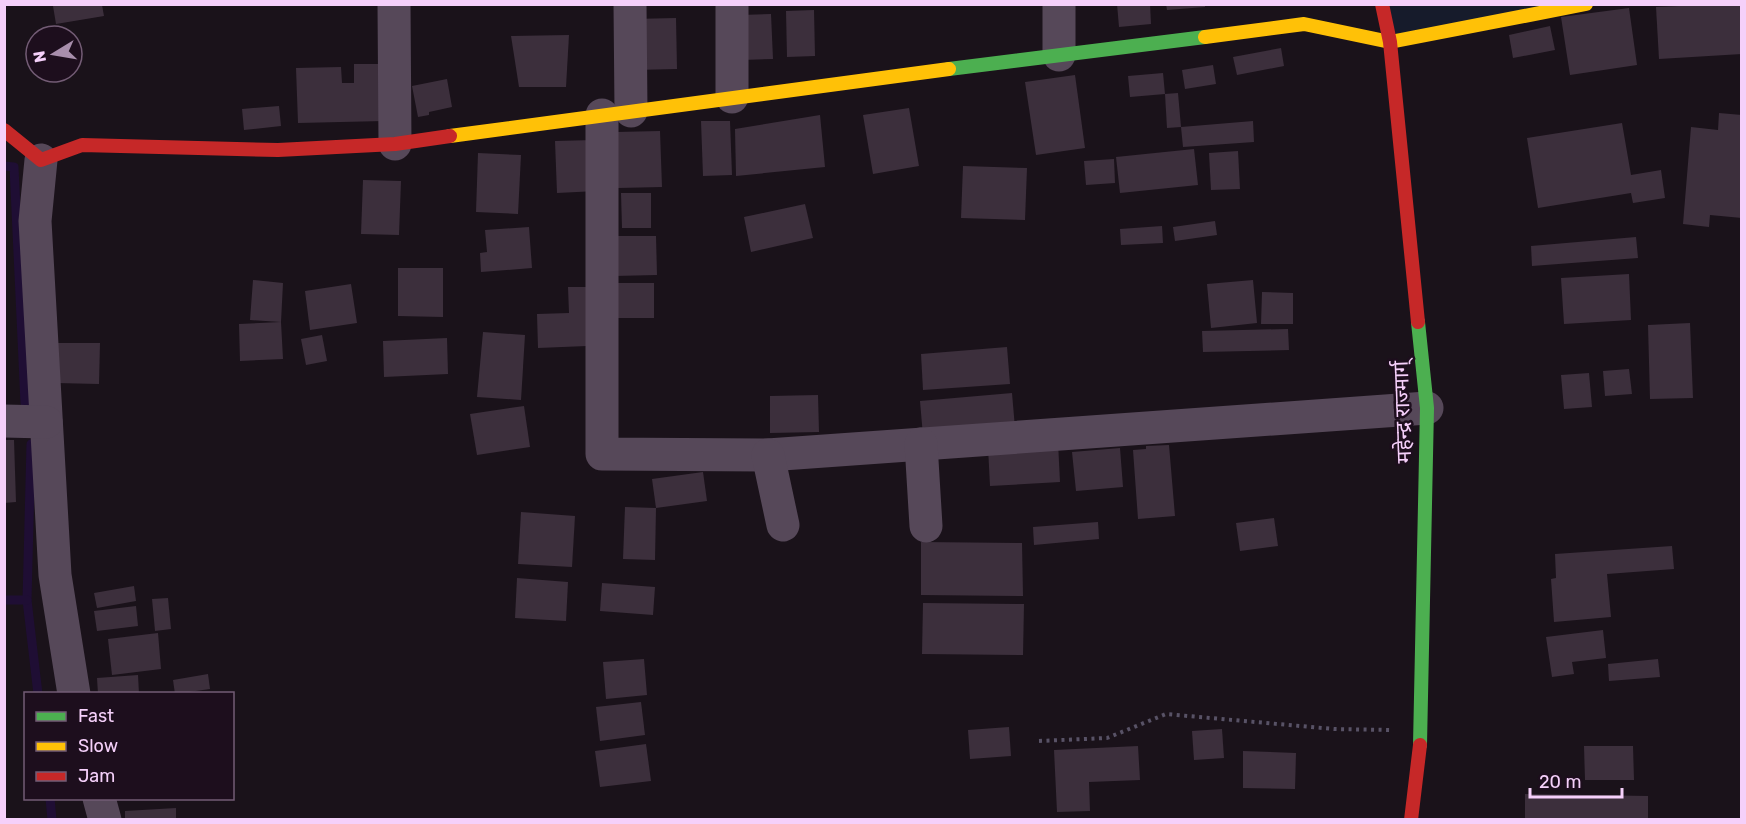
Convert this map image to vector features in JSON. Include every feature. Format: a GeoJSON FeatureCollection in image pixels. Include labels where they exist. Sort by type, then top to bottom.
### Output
{"type":"FeatureCollection","features":[{"type":"Feature","properties":{"kind":"main road","name":"महेन्द्र राज्मार्ग्"},"geometry":{"type":"LineString","coordinates":[[1382,4],[1390,42],[1427,408],[1422,731],[1411,819]]}},
{"type":"Feature","properties":{"kind":"main road"},"geometry":{"type":"LineString","coordinates":[[4,130],[41,160],[82,145],[278,150],[395,144],[732,97],[1304,24],[1390,42],[1586,4]]}},
{"type":"Feature","properties":{"kind":"street"},"geometry":{"type":"LineString","coordinates":[[394,4],[395,144]]}},
{"type":"Feature","properties":{"kind":"street"},"geometry":{"type":"LineString","coordinates":[[630,4],[617,113],[602,454],[768,455],[1427,408]]}},
{"type":"Feature","properties":{"kind":"street"},"geometry":{"type":"LineString","coordinates":[[732,4],[732,97]]}},
{"type":"Feature","properties":{"kind":"street"},"geometry":{"type":"LineString","coordinates":[[1059,4],[1059,55]]}},
{"type":"Feature","properties":{"kind":"street"},"geometry":{"type":"LineString","coordinates":[[41,160],[35,221],[55,575],[74,692]]}},
{"type":"Feature","properties":{"kind":"street"},"geometry":{"type":"LineString","coordinates":[[4,421],[46,422]]}},
{"type":"Feature","properties":{"kind":"street"},"geometry":{"type":"LineString","coordinates":[[921,444],[926,526]]}},
{"type":"Feature","properties":{"kind":"street"},"geometry":{"type":"LineString","coordinates":[[768,455],[783,525]]}},
{"type":"Feature","properties":{"kind":"street"},"geometry":{"type":"LineString","coordinates":[[100,800],[105,819]]}},
{"type":"Feature","properties":{"kind":"path"},"geometry":{"type":"LineString","coordinates":[[1040,741],[1107,738],[1166,714],[1334,729],[1422,731]]}},
{"type":"Feature","properties":{"kind":"shaded area"},"geometry":{"type":"Polygon","coordinates":[[[1382,4],[1586,5],[1390,42],[1382,4]]]}},
{"type":"Feature","properties":{"kind":"building"},"geometry":{"type":"Polygon","coordinates":[[[1117,4],[1150,4],[1151,24],[1119,27],[1117,4]]]}},
{"type":"Feature","properties":{"kind":"building"},"geometry":{"type":"Polygon","coordinates":[[[1166,4],[1205,4],[1205,7],[1167,10],[1166,4]]]}},
{"type":"Feature","properties":{"kind":"building"},"geometry":{"type":"Polygon","coordinates":[[[102,5],[104,16],[56,24],[53,6],[102,5]]]}},
{"type":"Feature","properties":{"kind":"building"},"geometry":{"type":"Polygon","coordinates":[[[1742,5],[1742,54],[1659,59],[1656,7],[1742,5]]]}},
{"type":"Feature","properties":{"kind":"building"},"geometry":{"type":"Polygon","coordinates":[[[1629,8],[1637,65],[1570,75],[1561,17],[1629,8]]]}},
{"type":"Feature","properties":{"kind":"building"},"geometry":{"type":"Polygon","coordinates":[[[814,10],[815,56],[787,57],[786,11],[814,10]]]}},
{"type":"Feature","properties":{"kind":"building"},"geometry":{"type":"Polygon","coordinates":[[[771,14],[773,59],[742,60],[740,15],[771,14]]]}},
{"type":"Feature","properties":{"kind":"building"},"geometry":{"type":"Polygon","coordinates":[[[676,18],[677,69],[634,70],[633,19],[676,18]]]}},
{"type":"Feature","properties":{"kind":"building"},"geometry":{"type":"Polygon","coordinates":[[[1550,26],[1555,50],[1513,58],[1509,35],[1550,26]]]}},
{"type":"Feature","properties":{"kind":"building"},"geometry":{"type":"Polygon","coordinates":[[[569,35],[566,87],[519,87],[511,36],[569,35]]]}},
{"type":"Feature","properties":{"kind":"building"},"geometry":{"type":"Polygon","coordinates":[[[1281,48],[1284,66],[1237,75],[1233,57],[1281,48]]]}},
{"type":"Feature","properties":{"kind":"building"},"geometry":{"type":"Polygon","coordinates":[[[354,64],[382,64],[384,121],[298,123],[296,68],[341,67],[342,83],[354,83],[354,64]]]}},
{"type":"Feature","properties":{"kind":"building"},"geometry":{"type":"Polygon","coordinates":[[[1213,65],[1216,84],[1185,89],[1182,70],[1213,65]]]}},
{"type":"Feature","properties":{"kind":"building"},"geometry":{"type":"Polygon","coordinates":[[[1163,73],[1165,94],[1130,97],[1128,76],[1163,73]]]}},
{"type":"Feature","properties":{"kind":"building"},"geometry":{"type":"Polygon","coordinates":[[[1075,75],[1085,148],[1036,155],[1025,82],[1075,75]]]}},
{"type":"Feature","properties":{"kind":"building"},"geometry":{"type":"Polygon","coordinates":[[[447,79],[452,107],[418,117],[412,86],[447,79]]]}},
{"type":"Feature","properties":{"kind":"building"},"geometry":{"type":"Polygon","coordinates":[[[1178,93],[1181,127],[1167,128],[1165,94],[1178,93]]]}},
{"type":"Feature","properties":{"kind":"building"},"geometry":{"type":"Polygon","coordinates":[[[279,106],[281,126],[244,130],[242,109],[279,106]]]}},
{"type":"Feature","properties":{"kind":"building"},"geometry":{"type":"Polygon","coordinates":[[[909,108],[919,166],[873,174],[863,115],[909,108]]]}},
{"type":"Feature","properties":{"kind":"building"},"geometry":{"type":"Polygon","coordinates":[[[1719,113],[1742,115],[1742,218],[1710,215],[1709,227],[1683,224],[1691,127],[1718,130],[1719,113]]]}},
{"type":"Feature","properties":{"kind":"building"},"geometry":{"type":"Polygon","coordinates":[[[820,115],[825,167],[736,176],[735,129],[820,115]]]}},
{"type":"Feature","properties":{"kind":"building"},"geometry":{"type":"Polygon","coordinates":[[[701,121],[730,121],[732,175],[703,176],[701,121]]]}},
{"type":"Feature","properties":{"kind":"building"},"geometry":{"type":"Polygon","coordinates":[[[1253,121],[1254,142],[1183,147],[1181,127],[1253,121]]]}},
{"type":"Feature","properties":{"kind":"building"},"geometry":{"type":"Polygon","coordinates":[[[1622,123],[1631,175],[1661,170],[1665,198],[1633,203],[1631,193],[1538,208],[1527,138],[1622,123]]]}},
{"type":"Feature","properties":{"kind":"building"},"geometry":{"type":"Polygon","coordinates":[[[660,131],[662,187],[618,188],[616,132],[660,131]]]}},
{"type":"Feature","properties":{"kind":"building"},"geometry":{"type":"Polygon","coordinates":[[[594,140],[597,191],[557,193],[555,141],[594,140]]]}},
{"type":"Feature","properties":{"kind":"building"},"geometry":{"type":"Polygon","coordinates":[[[1194,149],[1198,185],[1120,193],[1116,157],[1194,149]]]}},
{"type":"Feature","properties":{"kind":"building"},"geometry":{"type":"Polygon","coordinates":[[[1238,151],[1240,189],[1211,190],[1209,153],[1238,151]]]}},
{"type":"Feature","properties":{"kind":"building"},"geometry":{"type":"Polygon","coordinates":[[[478,153],[521,155],[518,214],[476,212],[478,153]]]}},
{"type":"Feature","properties":{"kind":"building"},"geometry":{"type":"Polygon","coordinates":[[[1114,159],[1115,183],[1086,185],[1084,161],[1114,159]]]}},
{"type":"Feature","properties":{"kind":"building"},"geometry":{"type":"Polygon","coordinates":[[[963,166],[1027,168],[1025,220],[961,218],[963,166]]]}},
{"type":"Feature","properties":{"kind":"building"},"geometry":{"type":"Polygon","coordinates":[[[363,180],[401,181],[399,235],[361,234],[363,180]]]}},
{"type":"Feature","properties":{"kind":"building"},"geometry":{"type":"Polygon","coordinates":[[[621,193],[651,193],[651,228],[622,228],[621,193]]]}},
{"type":"Feature","properties":{"kind":"building"},"geometry":{"type":"Polygon","coordinates":[[[805,204],[813,238],[751,252],[744,217],[805,204]]]}},
{"type":"Feature","properties":{"kind":"building"},"geometry":{"type":"Polygon","coordinates":[[[1215,221],[1217,235],[1175,241],[1173,227],[1215,221]]]}},
{"type":"Feature","properties":{"kind":"building"},"geometry":{"type":"Polygon","coordinates":[[[1162,226],[1163,243],[1121,245],[1120,229],[1162,226]]]}},
{"type":"Feature","properties":{"kind":"building"},"geometry":{"type":"Polygon","coordinates":[[[529,227],[532,268],[481,272],[480,253],[487,252],[485,230],[529,227]]]}},
{"type":"Feature","properties":{"kind":"building"},"geometry":{"type":"Polygon","coordinates":[[[613,236],[656,236],[657,275],[614,276],[613,236]]]}},
{"type":"Feature","properties":{"kind":"building"},"geometry":{"type":"Polygon","coordinates":[[[1636,237],[1638,258],[1532,266],[1531,246],[1636,237]]]}},
{"type":"Feature","properties":{"kind":"building"},"geometry":{"type":"Polygon","coordinates":[[[398,268],[443,268],[443,317],[398,316],[398,268]]]}},
{"type":"Feature","properties":{"kind":"building"},"geometry":{"type":"Polygon","coordinates":[[[1629,274],[1631,320],[1564,324],[1561,278],[1629,274]]]}},
{"type":"Feature","properties":{"kind":"building"},"geometry":{"type":"Polygon","coordinates":[[[253,280],[283,283],[281,322],[250,320],[253,280]]]}},
{"type":"Feature","properties":{"kind":"building"},"geometry":{"type":"Polygon","coordinates":[[[1253,280],[1257,323],[1211,328],[1207,284],[1253,280]]]}},
{"type":"Feature","properties":{"kind":"building"},"geometry":{"type":"Polygon","coordinates":[[[618,283],[654,283],[654,318],[618,318],[618,283]]]}},
{"type":"Feature","properties":{"kind":"building"},"geometry":{"type":"Polygon","coordinates":[[[351,284],[357,323],[310,330],[305,291],[351,284]]]}},
{"type":"Feature","properties":{"kind":"building"},"geometry":{"type":"Polygon","coordinates":[[[568,287],[586,287],[587,346],[538,348],[537,314],[569,313],[568,287]]]}},
{"type":"Feature","properties":{"kind":"building"},"geometry":{"type":"Polygon","coordinates":[[[1262,292],[1293,293],[1293,324],[1261,324],[1262,292]]]}},
{"type":"Feature","properties":{"kind":"building"},"geometry":{"type":"Polygon","coordinates":[[[281,322],[283,359],[240,361],[239,324],[281,322]]]}},
{"type":"Feature","properties":{"kind":"building"},"geometry":{"type":"Polygon","coordinates":[[[1690,323],[1693,398],[1650,399],[1648,325],[1690,323]]]}},
{"type":"Feature","properties":{"kind":"building"},"geometry":{"type":"Polygon","coordinates":[[[1288,329],[1289,350],[1203,352],[1202,331],[1288,329]]]}},
{"type":"Feature","properties":{"kind":"building"},"geometry":{"type":"Polygon","coordinates":[[[483,332],[525,335],[521,400],[477,397],[483,332]]]}},
{"type":"Feature","properties":{"kind":"building"},"geometry":{"type":"Polygon","coordinates":[[[322,335],[327,361],[306,365],[301,339],[322,335]]]}},
{"type":"Feature","properties":{"kind":"building"},"geometry":{"type":"Polygon","coordinates":[[[447,338],[448,374],[384,377],[383,341],[447,338]]]}},
{"type":"Feature","properties":{"kind":"building"},"geometry":{"type":"Polygon","coordinates":[[[57,343],[100,343],[99,384],[56,383],[57,343]]]}},
{"type":"Feature","properties":{"kind":"building"},"geometry":{"type":"Polygon","coordinates":[[[1007,347],[1010,384],[923,390],[921,354],[1007,347]]]}},
{"type":"Feature","properties":{"kind":"building"},"geometry":{"type":"Polygon","coordinates":[[[1629,369],[1632,394],[1605,396],[1603,371],[1629,369]]]}},
{"type":"Feature","properties":{"kind":"building"},"geometry":{"type":"Polygon","coordinates":[[[1589,373],[1592,407],[1564,409],[1561,375],[1589,373]]]}},
{"type":"Feature","properties":{"kind":"building"},"geometry":{"type":"Polygon","coordinates":[[[1012,393],[1015,428],[923,436],[920,401],[1012,393]]]}},
{"type":"Feature","properties":{"kind":"building"},"geometry":{"type":"Polygon","coordinates":[[[818,395],[819,432],[770,433],[770,396],[818,395]]]}},
{"type":"Feature","properties":{"kind":"building"},"geometry":{"type":"Polygon","coordinates":[[[524,406],[530,447],[477,455],[470,414],[524,406]]]}},
{"type":"Feature","properties":{"kind":"building"},"geometry":{"type":"Polygon","coordinates":[[[4,440],[14,440],[16,502],[4,503],[4,440]]]}},
{"type":"Feature","properties":{"kind":"building"},"geometry":{"type":"Polygon","coordinates":[[[1058,442],[1060,482],[990,486],[988,447],[1058,442]]]}},
{"type":"Feature","properties":{"kind":"building"},"geometry":{"type":"Polygon","coordinates":[[[1169,445],[1175,516],[1138,519],[1133,450],[1146,449],[1146,446],[1169,445]]]}},
{"type":"Feature","properties":{"kind":"building"},"geometry":{"type":"Polygon","coordinates":[[[1120,448],[1123,487],[1076,491],[1072,452],[1120,448]]]}},
{"type":"Feature","properties":{"kind":"building"},"geometry":{"type":"Polygon","coordinates":[[[703,472],[707,501],[656,508],[652,479],[703,472]]]}},
{"type":"Feature","properties":{"kind":"building"},"geometry":{"type":"Polygon","coordinates":[[[625,507],[656,508],[655,560],[623,559],[625,507]]]}},
{"type":"Feature","properties":{"kind":"building"},"geometry":{"type":"Polygon","coordinates":[[[521,512],[575,516],[572,567],[518,564],[521,512]]]}},
{"type":"Feature","properties":{"kind":"building"},"geometry":{"type":"Polygon","coordinates":[[[1274,518],[1278,546],[1240,551],[1236,523],[1274,518]]]}},
{"type":"Feature","properties":{"kind":"building"},"geometry":{"type":"Polygon","coordinates":[[[1098,522],[1099,539],[1034,545],[1033,527],[1098,522]]]}},
{"type":"Feature","properties":{"kind":"building"},"geometry":{"type":"Polygon","coordinates":[[[921,542],[1022,543],[1023,596],[921,595],[921,542]]]}},
{"type":"Feature","properties":{"kind":"building"},"geometry":{"type":"Polygon","coordinates":[[[1672,546],[1674,569],[1607,574],[1611,617],[1554,622],[1551,579],[1556,578],[1555,554],[1672,546]]]}},
{"type":"Feature","properties":{"kind":"building"},"geometry":{"type":"Polygon","coordinates":[[[517,578],[568,582],[566,621],[515,618],[517,578]]]}},
{"type":"Feature","properties":{"kind":"building"},"geometry":{"type":"Polygon","coordinates":[[[602,583],[655,587],[653,615],[600,611],[602,583]]]}},
{"type":"Feature","properties":{"kind":"building"},"geometry":{"type":"Polygon","coordinates":[[[134,586],[136,601],[97,608],[94,593],[134,586]]]}},
{"type":"Feature","properties":{"kind":"building"},"geometry":{"type":"Polygon","coordinates":[[[168,598],[171,629],[155,631],[152,599],[168,598]]]}},
{"type":"Feature","properties":{"kind":"building"},"geometry":{"type":"Polygon","coordinates":[[[923,603],[1024,604],[1023,655],[922,654],[923,603]]]}},
{"type":"Feature","properties":{"kind":"building"},"geometry":{"type":"Polygon","coordinates":[[[136,606],[138,626],[97,631],[94,611],[136,606]]]}},
{"type":"Feature","properties":{"kind":"building"},"geometry":{"type":"Polygon","coordinates":[[[1603,630],[1606,658],[1572,662],[1574,674],[1552,677],[1546,637],[1603,630]]]}},
{"type":"Feature","properties":{"kind":"building"},"geometry":{"type":"Polygon","coordinates":[[[158,633],[161,669],[112,675],[108,639],[158,633]]]}},
{"type":"Feature","properties":{"kind":"building"},"geometry":{"type":"Polygon","coordinates":[[[644,659],[647,695],[606,699],[603,662],[644,659]]]}},
{"type":"Feature","properties":{"kind":"building"},"geometry":{"type":"Polygon","coordinates":[[[1658,659],[1660,677],[1609,681],[1608,664],[1658,659]]]}},
{"type":"Feature","properties":{"kind":"building"},"geometry":{"type":"Polygon","coordinates":[[[208,674],[210,689],[175,692],[173,680],[208,674]]]}},
{"type":"Feature","properties":{"kind":"building"},"geometry":{"type":"Polygon","coordinates":[[[138,675],[139,692],[98,692],[97,678],[138,675]]]}},
{"type":"Feature","properties":{"kind":"building"},"geometry":{"type":"Polygon","coordinates":[[[641,702],[645,735],[600,741],[596,707],[641,702]]]}},
{"type":"Feature","properties":{"kind":"building"},"geometry":{"type":"Polygon","coordinates":[[[1009,727],[1011,756],[970,759],[968,730],[1009,727]]]}},
{"type":"Feature","properties":{"kind":"building"},"geometry":{"type":"Polygon","coordinates":[[[1222,729],[1224,758],[1194,760],[1192,731],[1222,729]]]}},
{"type":"Feature","properties":{"kind":"building"},"geometry":{"type":"Polygon","coordinates":[[[646,744],[651,781],[600,787],[595,751],[646,744]]]}},
{"type":"Feature","properties":{"kind":"building"},"geometry":{"type":"Polygon","coordinates":[[[1138,746],[1140,780],[1089,782],[1090,811],[1057,812],[1054,750],[1138,746]]]}},
{"type":"Feature","properties":{"kind":"building"},"geometry":{"type":"Polygon","coordinates":[[[1584,746],[1633,746],[1634,780],[1585,780],[1584,746]]]}},
{"type":"Feature","properties":{"kind":"building"},"geometry":{"type":"Polygon","coordinates":[[[1243,751],[1296,753],[1295,789],[1243,788],[1243,751]]]}},
{"type":"Feature","properties":{"kind":"building"},"geometry":{"type":"Polygon","coordinates":[[[1525,794],[1648,796],[1648,820],[1525,820],[1525,794]]]}},
{"type":"Feature","properties":{"kind":"building"},"geometry":{"type":"Polygon","coordinates":[[[176,808],[176,820],[125,820],[125,811],[176,808]]]}},
{"type":"Feature","properties":{"kind":"waterway"},"geometry":{"type":"LineString","coordinates":[[4,166],[14,167],[25,403]]}},
{"type":"Feature","properties":{"kind":"waterway"},"geometry":{"type":"LineString","coordinates":[[31,444],[27,600],[38,692]]}},
{"type":"Feature","properties":{"kind":"waterway"},"geometry":{"type":"LineString","coordinates":[[4,600],[27,600]]}},
{"type":"Feature","properties":{"kind":"waterway"},"geometry":{"type":"LineString","coordinates":[[50,800],[52,820]]}},
{"type":"Feature","properties":{"kind":"traffic: fast"},"geometry":{"type":"LineString","coordinates":[[949,69],[1205,37]]}},
{"type":"Feature","properties":{"kind":"traffic: fast"},"geometry":{"type":"LineString","coordinates":[[1418,322],[1427,408],[1420,745]]}},
{"type":"Feature","properties":{"kind":"traffic: slow"},"geometry":{"type":"LineString","coordinates":[[1205,37],[1304,24],[1390,42],[1586,4]]}},
{"type":"Feature","properties":{"kind":"traffic: slow"},"geometry":{"type":"LineString","coordinates":[[450,136],[949,69]]}},
{"type":"Feature","properties":{"kind":"traffic: jam"},"geometry":{"type":"LineString","coordinates":[[1382,4],[1390,42],[1418,322]]}},
{"type":"Feature","properties":{"kind":"traffic: jam"},"geometry":{"type":"LineString","coordinates":[[4,130],[41,160],[82,145],[278,150],[395,144],[450,136]]}},
{"type":"Feature","properties":{"kind":"traffic: jam"},"geometry":{"type":"LineString","coordinates":[[1411,820],[1420,745]]}}]}
